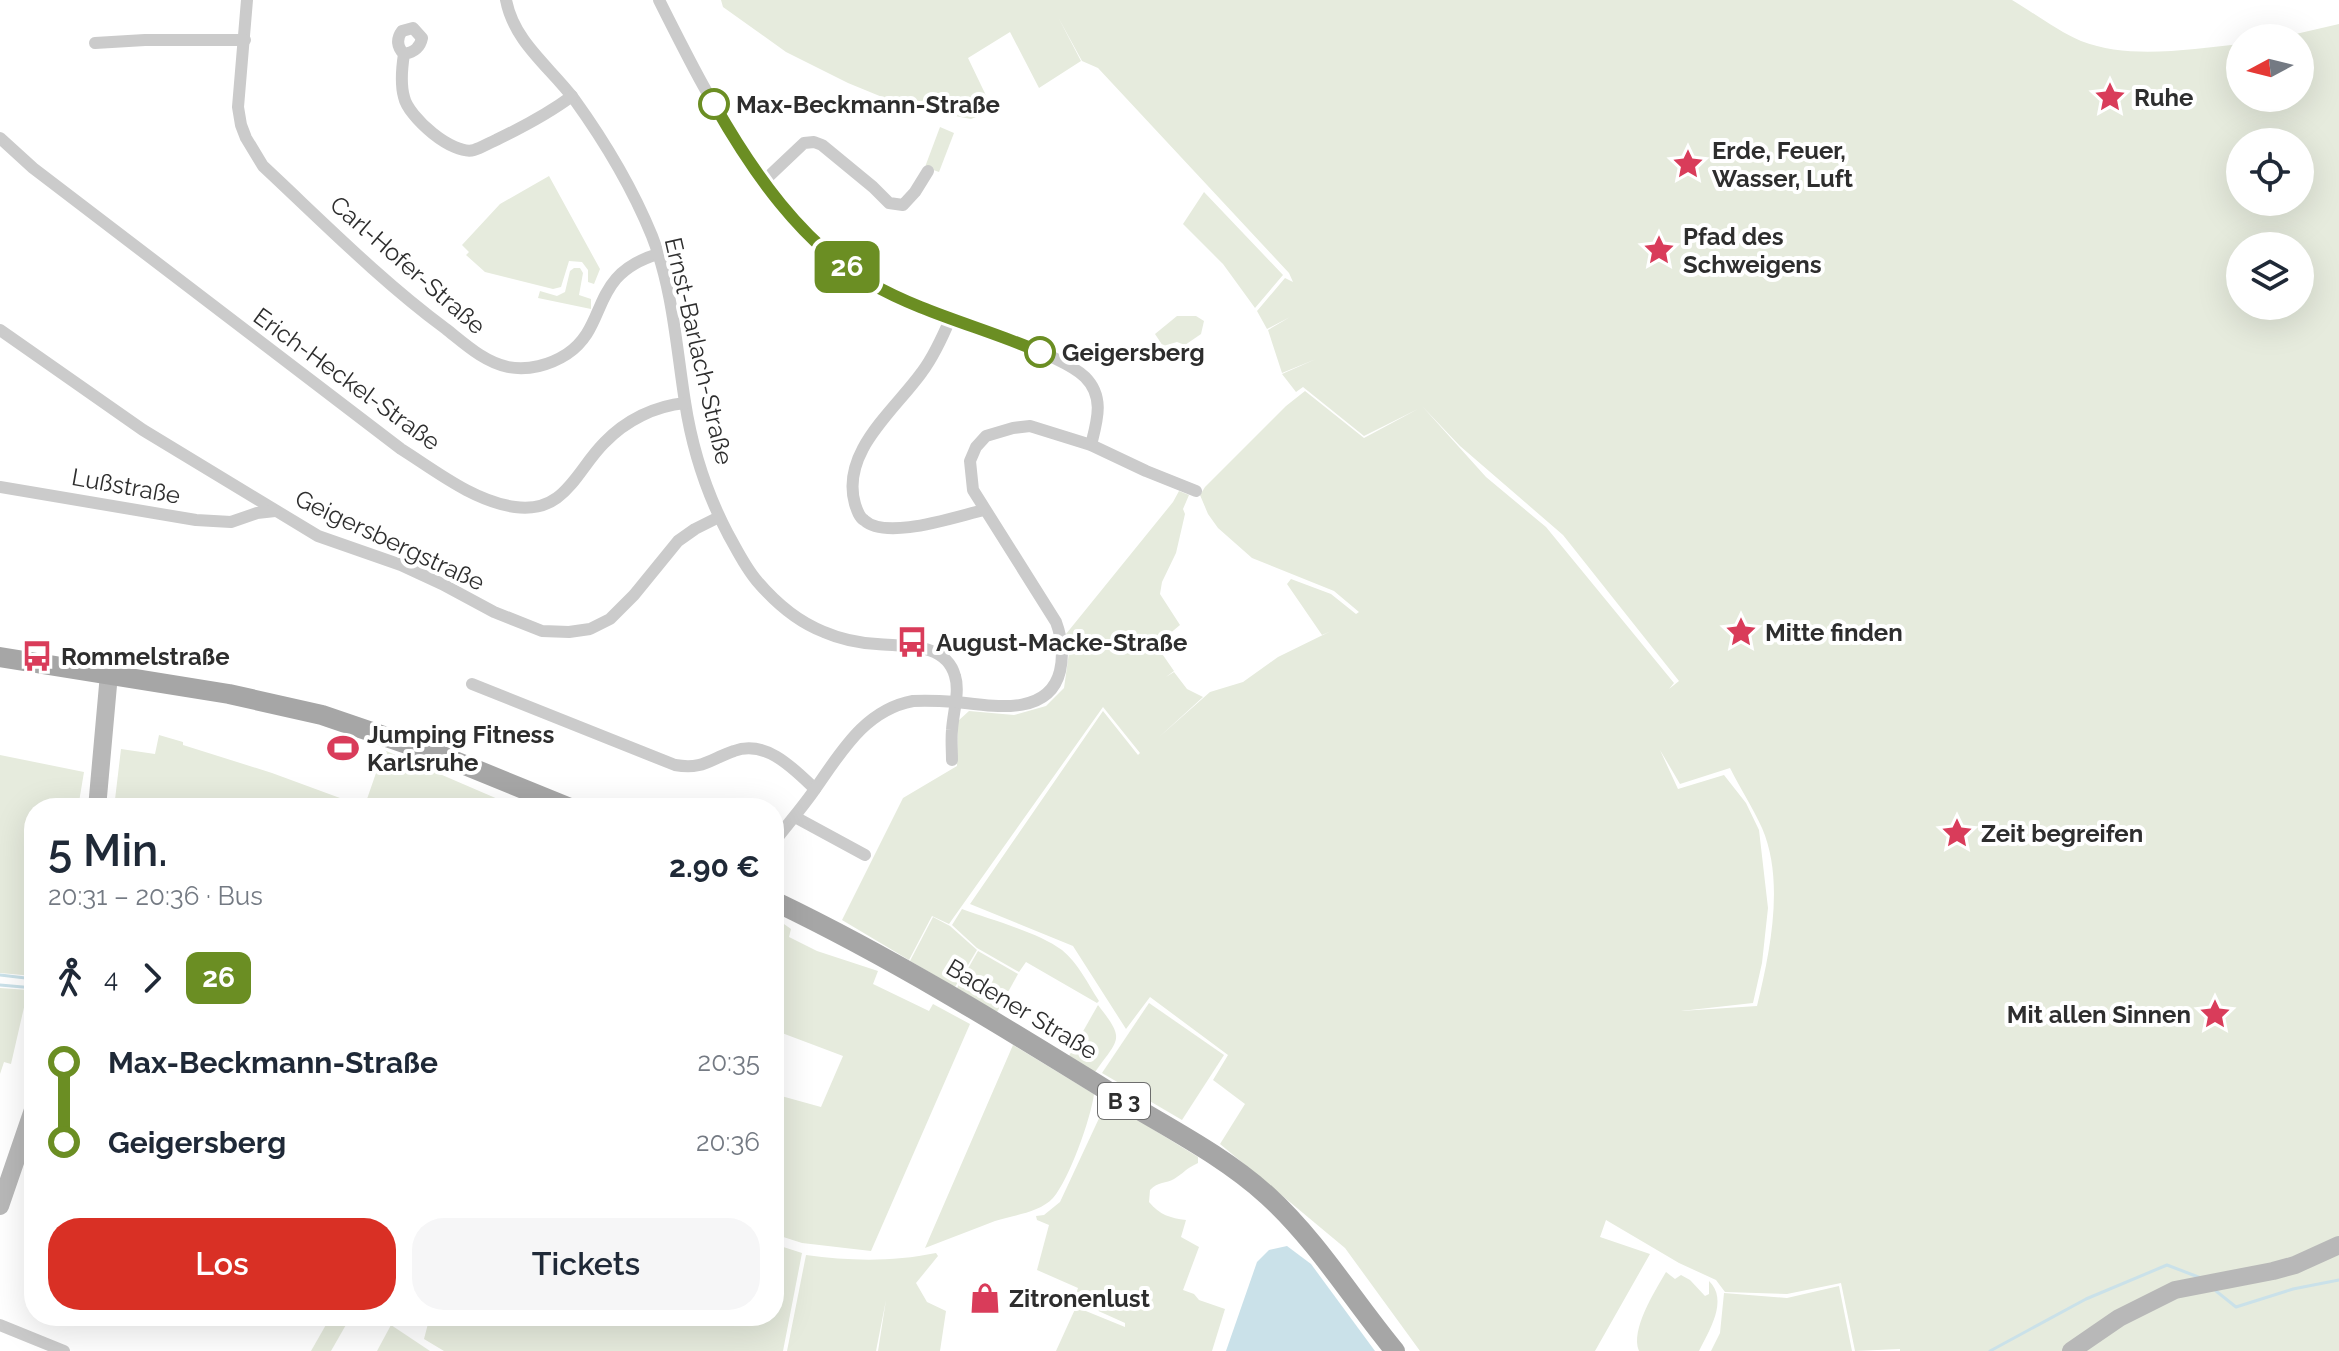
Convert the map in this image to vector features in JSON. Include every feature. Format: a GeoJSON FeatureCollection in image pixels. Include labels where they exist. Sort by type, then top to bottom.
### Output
{"type":"FeatureCollection","features":[{"type":"Feature","properties":{"kind":"main road"},"geometry":{"type":"LineString","coordinates":[[0,657],[238,696],[322,715],[445,757],[545,798]]}},
{"type":"Feature","properties":{"kind":"main road","name":"Badener Straße"},"geometry":{"type":"LineString","coordinates":[[784,902],[975,1010],[1244,1176],[1268,1196],[1320,1251],[1395,1351]]}},
{"type":"Feature","properties":{"kind":"street","name":"Carl-Hofer-Straße"},"geometry":{"type":"LineString","coordinates":[[247,0],[239,91],[241,125],[250,147],[263,166],[372,269],[437,323],[486,358],[508,367],[520,368],[550,363],[566,354],[584,338],[602,298],[619,274],[635,263],[658,254]]}},
{"type":"Feature","properties":{"kind":"street","name":"Ernst-Barlach-Straße"},"geometry":{"type":"LineString","coordinates":[[506,0],[522,38],[572,96],[639,206],[658,254],[677,332],[685,403],[698,458],[719,517],[754,578],[781,605],[828,634],[863,642],[935,651],[945,658],[955,676],[954,702]]}},
{"type":"Feature","properties":{"kind":"street"},"geometry":{"type":"LineString","coordinates":[[659,0],[693,68],[729,129],[764,181],[797,221],[839,261],[869,283],[1040,352],[1083,375],[1095,390],[1099,405],[1091,445]]}},
{"type":"Feature","properties":{"kind":"street"},"geometry":{"type":"LineString","coordinates":[[95,43],[245,40]]}},
{"type":"Feature","properties":{"kind":"street"},"geometry":{"type":"LineString","coordinates":[[404,54],[402,88],[407,105],[436,135],[458,150],[473,150],[490,143],[550,113],[572,96]]}},
{"type":"Feature","properties":{"kind":"street","name":"Erich-Heckel-Straße"},"geometry":{"type":"LineString","coordinates":[[0,138],[33,168],[374,430],[466,489],[492,501],[524,508],[552,502],[570,488],[604,443],[626,424],[671,404],[685,403]]}},
{"type":"Feature","properties":{"kind":"street"},"geometry":{"type":"LineString","coordinates":[[764,181],[808,142],[822,145],[889,203],[903,205],[928,171]]}},
{"type":"Feature","properties":{"kind":"street"},"geometry":{"type":"LineString","coordinates":[[951,317],[922,372],[872,434],[851,484],[856,508],[862,519],[872,526],[885,529],[930,523],[984,510]]}},
{"type":"Feature","properties":{"kind":"street","name":"Geigersbergstraße"},"geometry":{"type":"LineString","coordinates":[[0,330],[143,430],[318,536],[401,565],[516,622],[542,631],[590,629],[610,619],[678,541],[719,517]]}},
{"type":"Feature","properties":{"kind":"street"},"geometry":{"type":"LineString","coordinates":[[784,831],[844,747],[881,711],[898,703],[913,701],[1013,707],[1035,701],[1058,679],[1063,659],[1061,635],[1056,622],[973,490],[970,461],[976,447],[986,436],[1030,426],[1091,445],[1196,491]]}},
{"type":"Feature","properties":{"kind":"street","name":"Lußstraße"},"geometry":{"type":"LineString","coordinates":[[0,487],[196,520],[231,522],[275,511]]}},
{"type":"Feature","properties":{"kind":"street"},"geometry":{"type":"LineString","coordinates":[[245,517],[246,493]]}},
{"type":"Feature","properties":{"kind":"street"},"geometry":{"type":"LineString","coordinates":[[98,798],[109,674]]}},
{"type":"Feature","properties":{"kind":"street"},"geometry":{"type":"LineString","coordinates":[[472,684],[675,765],[702,766],[736,750],[756,748],[778,758],[815,789]]}},
{"type":"Feature","properties":{"kind":"street"},"geometry":{"type":"LineString","coordinates":[[952,760],[954,702]]}},
{"type":"Feature","properties":{"kind":"street"},"geometry":{"type":"LineString","coordinates":[[795,817],[865,855]]}},
{"type":"Feature","properties":{"kind":"street"},"geometry":{"type":"LineString","coordinates":[[0,1206],[24,1136]]}},
{"type":"Feature","properties":{"kind":"street"},"geometry":{"type":"LineString","coordinates":[[2071,1351],[2119,1318],[2175,1290],[2295,1265],[2339,1245]]}},
{"type":"Feature","properties":{"kind":"street"},"geometry":{"type":"LineString","coordinates":[[0,1325],[58,1349]]}},
{"type":"Feature","properties":{"kind":"shaded area"},"geometry":{"type":"Polygon","coordinates":[[[721,0],[2012,0],[2064,33],[2100,47],[2160,52],[2226,45],[2226,112],[2314,112],[2314,30],[2339,24],[2339,1351],[1855,1351],[1841,1283],[1787,1294],[1725,1292],[1716,1280],[1679,1263],[1606,1220],[1600,1237],[1650,1254],[1595,1351],[1420,1351],[1345,1248],[1220,1144],[1245,1104],[1213,1080],[1228,1055],[1150,997],[1126,1029],[1073,946],[970,904],[1103,711],[1138,755],[1140,753],[1103,707],[949,924],[932,916],[909,960],[842,920],[903,798],[957,766],[958,721],[969,711],[1014,715],[1046,706],[1064,688],[1069,653],[1066,634],[1179,491],[1189,495],[1183,509],[1185,514],[1176,553],[1162,582],[1160,594],[1180,625],[1156,645],[1174,671],[1166,677],[1174,672],[1187,689],[1203,697],[1158,738],[1210,692],[1243,682],[1278,657],[1331,631],[1322,635],[1287,584],[1291,579],[1331,594],[1356,614],[1359,612],[1334,591],[1252,558],[1218,528],[1200,495],[1286,406],[1305,391],[1364,438],[1418,409],[1364,436],[1303,387],[1296,392],[1282,374],[1316,359],[1282,373],[1268,330],[1290,317],[1267,329],[1257,311],[1285,278],[1293,282],[1289,273],[1098,68],[1082,61],[1058,17],[1081,61],[1039,88],[1010,32],[968,58],[993,110],[971,119],[904,106],[786,52],[723,7],[721,0]],[[1422,406],[1486,477],[1546,527],[1674,683],[1669,689],[1679,681],[1563,535],[1460,446],[1422,406]],[[1660,750],[1678,789],[1724,775],[1746,803],[1759,830],[1768,908],[1762,963],[1753,1003],[1681,1011],[1757,1006],[1770,940],[1774,893],[1769,849],[1762,828],[1730,768],[1680,784],[1660,750]]]}},
{"type":"Feature","properties":{"kind":"shaded area"},"geometry":{"type":"Polygon","coordinates":[[[940,127],[954,133],[939,172],[925,167],[940,127]]]}},
{"type":"Feature","properties":{"kind":"shaded area"},"geometry":{"type":"Polygon","coordinates":[[[549,176],[600,269],[594,284],[588,282],[588,270],[582,262],[569,261],[561,287],[553,289],[485,272],[466,255],[469,252],[462,245],[500,204],[549,176]]]}},
{"type":"Feature","properties":{"kind":"shaded area"},"geometry":{"type":"Polygon","coordinates":[[[1204,192],[1283,275],[1255,308],[1223,264],[1183,224],[1204,192]]]}},
{"type":"Feature","properties":{"kind":"shaded area"},"geometry":{"type":"Polygon","coordinates":[[[580,268],[583,273],[579,295],[591,299],[591,309],[538,298],[540,291],[557,296],[565,292],[570,271],[580,268]]]}},
{"type":"Feature","properties":{"kind":"shaded area"},"geometry":{"type":"Polygon","coordinates":[[[1177,316],[1196,316],[1204,321],[1201,334],[1185,345],[1177,342],[1163,346],[1155,334],[1177,316]]]}},
{"type":"Feature","properties":{"kind":"shaded area"},"geometry":{"type":"Polygon","coordinates":[[[159,735],[340,798],[115,798],[121,749],[155,754],[159,735]]]}},
{"type":"Feature","properties":{"kind":"shaded area"},"geometry":{"type":"Polygon","coordinates":[[[384,750],[496,798],[367,798],[384,750]]]}},
{"type":"Feature","properties":{"kind":"shaded area"},"geometry":{"type":"Polygon","coordinates":[[[0,755],[84,772],[80,798],[24,798],[24,975],[0,973],[0,755]]]}},
{"type":"Feature","properties":{"kind":"shaded area"},"geometry":{"type":"Polygon","coordinates":[[[962,909],[1027,932],[1062,950],[1078,967],[1099,1001],[1097,1003],[1026,962],[1019,972],[977,948],[952,925],[962,909]]]}},
{"type":"Feature","properties":{"kind":"shaded area"},"geometry":{"type":"Polygon","coordinates":[[[933,917],[950,926],[977,950],[955,987],[910,961],[933,917]]]}},
{"type":"Feature","properties":{"kind":"shaded area"},"geometry":{"type":"Polygon","coordinates":[[[784,924],[791,929],[789,937],[817,951],[878,971],[873,984],[929,1011],[933,1004],[970,1024],[871,1251],[802,1243],[784,1237],[784,1097],[821,1107],[843,1056],[784,1034],[784,924]]]}},
{"type":"Feature","properties":{"kind":"shaded area"},"geometry":{"type":"Polygon","coordinates":[[[978,951],[1018,974],[997,1012],[957,988],[978,951]]]}},
{"type":"Feature","properties":{"kind":"shaded area"},"geometry":{"type":"Polygon","coordinates":[[[0,988],[24,990],[24,1007],[11,1064],[4,1062],[0,1074],[0,988]]]}},
{"type":"Feature","properties":{"kind":"shaded area"},"geometry":{"type":"Polygon","coordinates":[[[1149,1003],[1224,1055],[1182,1120],[1102,1073],[1149,1003]]]}},
{"type":"Feature","properties":{"kind":"shaded area"},"geometry":{"type":"Polygon","coordinates":[[[1098,1005],[1116,1032],[1116,1038],[1095,1072],[1069,1056],[1098,1005]]]}},
{"type":"Feature","properties":{"kind":"shaded area"},"geometry":{"type":"Polygon","coordinates":[[[1013,1045],[1094,1094],[1072,1164],[1053,1198],[1041,1207],[925,1248],[1013,1045]]]}},
{"type":"Feature","properties":{"kind":"shaded area"},"geometry":{"type":"Polygon","coordinates":[[[1115,1106],[1198,1157],[1198,1163],[1171,1181],[1153,1187],[1149,1202],[1166,1215],[1186,1220],[1181,1237],[1199,1247],[1183,1290],[1194,1294],[1199,1300],[1225,1309],[1212,1351],[1056,1351],[1076,1307],[1125,1327],[1125,1323],[1074,1300],[1078,1288],[1037,1270],[1049,1225],[1037,1220],[1036,1216],[1044,1215],[1060,1202],[1101,1114],[1115,1106]]]}},
{"type":"Feature","properties":{"kind":"shaded area"},"geometry":{"type":"Polygon","coordinates":[[[784,1247],[802,1253],[783,1351],[444,1351],[424,1339],[427,1326],[784,1326],[784,1247]]]}},
{"type":"Feature","properties":{"kind":"shaded area"},"geometry":{"type":"Polygon","coordinates":[[[936,1253],[938,1256],[916,1283],[927,1302],[946,1311],[940,1351],[878,1351],[886,1300],[876,1351],[787,1351],[806,1255],[871,1260],[936,1253]]]}},
{"type":"Feature","properties":{"kind":"shaded area"},"geometry":{"type":"Polygon","coordinates":[[[1666,1272],[1675,1279],[1681,1275],[1690,1280],[1705,1296],[1709,1294],[1709,1281],[1715,1289],[1715,1316],[1699,1351],[1639,1351],[1637,1342],[1641,1322],[1666,1272]]]}},
{"type":"Feature","properties":{"kind":"shaded area"},"geometry":{"type":"Polygon","coordinates":[[[1839,1286],[1852,1351],[1711,1351],[1720,1333],[1724,1293],[1787,1298],[1839,1286]]]}},
{"type":"Feature","properties":{"kind":"shaded area"},"geometry":{"type":"Polygon","coordinates":[[[325,1326],[345,1326],[331,1351],[311,1351],[325,1326]]]}},
{"type":"Feature","properties":{"kind":"shaded area"},"geometry":{"type":"Polygon","coordinates":[[[392,1326],[430,1351],[377,1351],[392,1326]]]}},
{"type":"Feature","properties":{"kind":"water"},"geometry":{"type":"Polygon","coordinates":[[[1287,1246],[1311,1264],[1375,1351],[1226,1351],[1257,1262],[1269,1250],[1287,1246]]]}},
{"type":"Feature","properties":{"kind":"waterway"},"geometry":{"type":"LineString","coordinates":[[0,975],[24,978]]}},
{"type":"Feature","properties":{"kind":"waterway"},"geometry":{"type":"LineString","coordinates":[[0,985],[24,987]]}},
{"type":"Feature","properties":{"kind":"waterway"},"geometry":{"type":"LineString","coordinates":[[1990,1351],[2086,1299],[2167,1265],[2201,1278]]}},
{"type":"Feature","properties":{"kind":"waterway"},"geometry":{"type":"LineString","coordinates":[[2216,1291],[2236,1307],[2293,1289],[2339,1280]]}},
{"type":"Feature","properties":{"kind":"bus line","name":"26"},"geometry":{"type":"LineString","coordinates":[[714,104],[764,181],[797,221],[839,261],[869,283],[1040,352]]}},
{"type":"Feature","properties":{"kind":"place","name":"Ruhe"},"geometry":{"type":"Point","coordinates":[2110,97]}},
{"type":"Feature","properties":{"kind":"place","name":"Max-Beckmann-Straße"},"geometry":{"type":"Point","coordinates":[714,104]}},
{"type":"Feature","properties":{"kind":"place","name":"Erde, Feuer, Wasser, Luft"},"geometry":{"type":"Point","coordinates":[1688,164]}},
{"type":"Feature","properties":{"kind":"place","name":"Pfad des Schweigens"},"geometry":{"type":"Point","coordinates":[1659,250]}},
{"type":"Feature","properties":{"kind":"place","name":"Geigersberg"},"geometry":{"type":"Point","coordinates":[1040,352]}},
{"type":"Feature","properties":{"kind":"place","name":"Mitte finden"},"geometry":{"type":"Point","coordinates":[1741,632]}},
{"type":"Feature","properties":{"kind":"place","name":"August-Macke-Straße"},"geometry":{"type":"Point","coordinates":[912,642]}},
{"type":"Feature","properties":{"kind":"place","name":"Rommelstraße"},"geometry":{"type":"Point","coordinates":[37,656]}},
{"type":"Feature","properties":{"kind":"place","name":"Jumping Fitness Karlsruhe"},"geometry":{"type":"Point","coordinates":[343,748]}},
{"type":"Feature","properties":{"kind":"place","name":"Zeit begreifen"},"geometry":{"type":"Point","coordinates":[1957,833]}},
{"type":"Feature","properties":{"kind":"place","name":"Mit allen Sinnen"},"geometry":{"type":"Point","coordinates":[2215,1014]}},
{"type":"Feature","properties":{"kind":"place","name":"Zitronenlust"},"geometry":{"type":"Point","coordinates":[985,1298]}}]}
